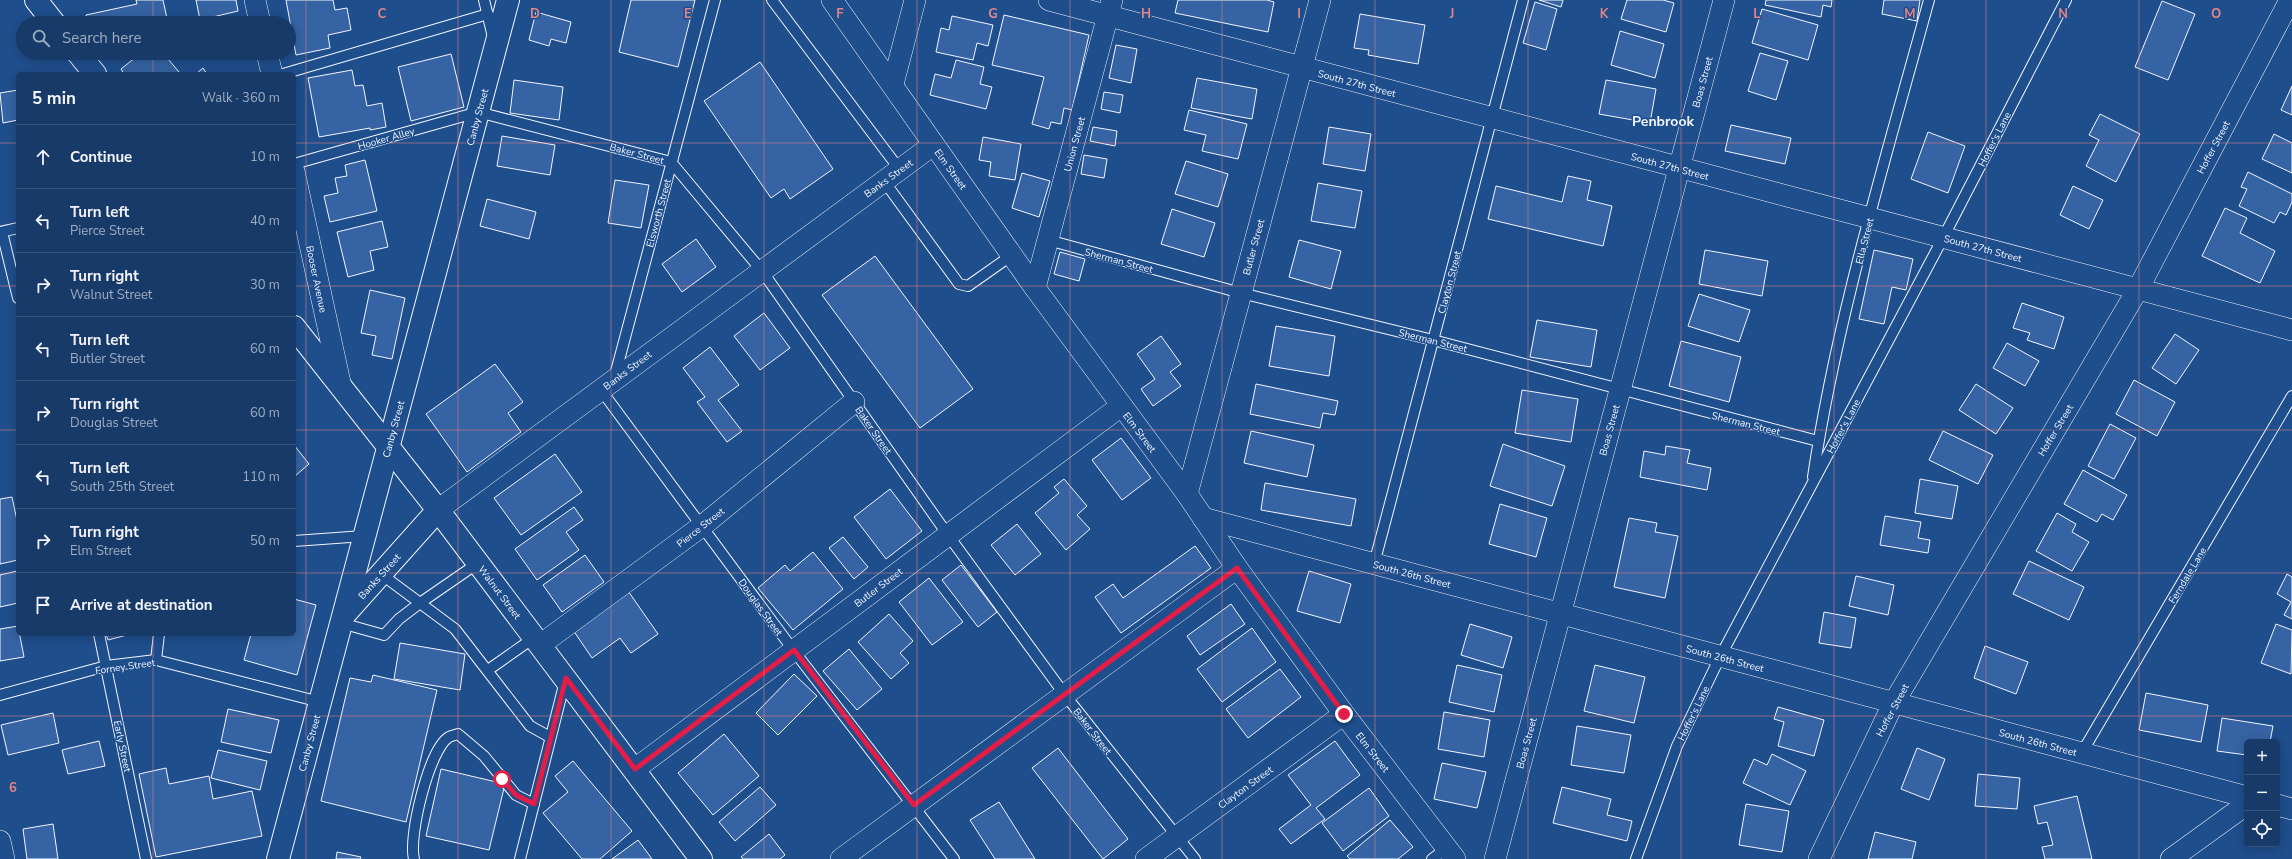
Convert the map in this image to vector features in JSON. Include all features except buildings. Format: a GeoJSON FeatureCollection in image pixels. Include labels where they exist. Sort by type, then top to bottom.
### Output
{"type":"FeatureCollection","features":[{"type":"Feature","properties":{"kind":"main road"},"geometry":{"type":"LineString","coordinates":[[36,0],[49,16]]}},
{"type":"Feature","properties":{"kind":"main road","name":"Canby Street"},"geometry":{"type":"LineString","coordinates":[[278,859],[508,0]]}},
{"type":"Feature","properties":{"kind":"main road"},"geometry":{"type":"LineString","coordinates":[[84,60],[93,72]]}},
{"type":"Feature","properties":{"kind":"main road","name":"Walnut Street"},"geometry":{"type":"LineString","coordinates":[[296,330],[438,510],[635,769],[701,859]]}},
{"type":"Feature","properties":{"kind":"main road","name":"Banks Street"},"geometry":{"type":"LineString","coordinates":[[342,621],[381,574],[438,510]]}},
{"type":"Feature","properties":{"kind":"street"},"geometry":{"type":"LineString","coordinates":[[255,0],[258,16]]}},
{"type":"Feature","properties":{"kind":"street","name":"Elm Street"},"geometry":{"type":"LineString","coordinates":[[832,0],[893,84],[933,145],[1035,288],[1120,406],[1187,494],[1237,568],[1445,855]]}},
{"type":"Feature","properties":{"kind":"street"},"geometry":{"type":"LineString","coordinates":[[893,84],[915,0]]}},
{"type":"Feature","properties":{"kind":"street","name":"South 27th Street"},"geometry":{"type":"LineString","coordinates":[[1049,0],[1110,8],[1302,68],[2292,330]]}},
{"type":"Feature","properties":{"kind":"street","name":"Butler Street"},"geometry":{"type":"LineString","coordinates":[[1187,494],[1320,0]]}},
{"type":"Feature","properties":{"kind":"street","name":"Boas Street"},"geometry":{"type":"LineString","coordinates":[[1495,859],[1724,0]]}},
{"type":"Feature","properties":{"kind":"street","name":"Hoffer Street"},"geometry":{"type":"LineString","coordinates":[[1819,859],[1893,704],[2138,289],[2290,0]]}},
{"type":"Feature","properties":{"kind":"street","name":"Union Street"},"geometry":{"type":"LineString","coordinates":[[1035,288],[1110,8]]}},
{"type":"Feature","properties":{"kind":"street"},"geometry":{"type":"LineString","coordinates":[[269,60],[272,72]]}},
{"type":"Feature","properties":{"kind":"street","name":"Banks Street"},"geometry":{"type":"LineString","coordinates":[[438,510],[933,145]]}},
{"type":"Feature","properties":{"kind":"street","name":"Booser Avenue"},"geometry":{"type":"LineString","coordinates":[[296,180],[341,387]]}},
{"type":"Feature","properties":{"kind":"street","name":"Pierce Street"},"geometry":{"type":"LineString","coordinates":[[537,641],[702,526],[854,402]]}},
{"type":"Feature","properties":{"kind":"street","name":"Butler Street"},"geometry":{"type":"LineString","coordinates":[[635,769],[1120,406]]}},
{"type":"Feature","properties":{"kind":"street","name":"South 26th Street"},"geometry":{"type":"LineString","coordinates":[[1203,518],[1893,704],[2244,796]]}},
{"type":"Feature","properties":{"kind":"street"},"geometry":{"type":"LineString","coordinates":[[842,859],[1237,568]]}},
{"type":"Feature","properties":{"kind":"street","name":"Clayton Street"},"geometry":{"type":"LineString","coordinates":[[1146,859],[1344,714]]}},
{"type":"Feature","properties":{"kind":"street"},"geometry":{"type":"LineString","coordinates":[[2171,859],[2244,806]]}},
{"type":"Feature","properties":{"kind":"street"},"geometry":{"type":"LineString","coordinates":[[2280,806],[2292,809]]}},
{"type":"Feature","properties":{"kind":"street"},"geometry":{"type":"LineString","coordinates":[[0,841],[4,859]]}},
{"type":"Feature","properties":{"kind":"lane"},"geometry":{"type":"LineString","coordinates":[[484,0],[495,47]]}},
{"type":"Feature","properties":{"kind":"lane","name":"Elsworth Street"},"geometry":{"type":"LineString","coordinates":[[607,385],[624,336],[715,0]]}},
{"type":"Feature","properties":{"kind":"lane"},"geometry":{"type":"LineString","coordinates":[[772,0],[892,176],[959,284],[968,286],[1012,255]]}},
{"type":"Feature","properties":{"kind":"lane","name":"Clayton Street"},"geometry":{"type":"LineString","coordinates":[[1374,564],[1523,0]]}},
{"type":"Feature","properties":{"kind":"lane","name":"Ella Street"},"geometry":{"type":"LineString","coordinates":[[1812,485],[1824,404],[1870,218],[1929,0]]}},
{"type":"Feature","properties":{"kind":"lane","name":"Hoffer's Lane"},"geometry":{"type":"LineString","coordinates":[[1636,859],[1677,746],[1720,657],[1943,238],[2066,0]]}},
{"type":"Feature","properties":{"kind":"lane"},"geometry":{"type":"LineString","coordinates":[[290,72],[488,14]]}},
{"type":"Feature","properties":{"kind":"lane","name":"Baker Street"},"geometry":{"type":"LineString","coordinates":[[478,112],[671,162],[762,271],[948,535],[1065,695],[1194,859]]}},
{"type":"Feature","properties":{"kind":"lane","name":"Hooker Alley"},"geometry":{"type":"LineString","coordinates":[[296,163],[478,112]]}},
{"type":"Feature","properties":{"kind":"lane"},"geometry":{"type":"LineString","coordinates":[[16,228],[1,232],[16,290]]}},
{"type":"Feature","properties":{"kind":"lane","name":"Sherman Street"},"geometry":{"type":"LineString","coordinates":[[1048,240],[1241,292],[1433,340],[1818,441]]}},
{"type":"Feature","properties":{"kind":"lane","name":"Douglas Street"},"geometry":{"type":"LineString","coordinates":[[607,385],[702,526],[794,650],[954,859]]}},
{"type":"Feature","properties":{"kind":"lane","name":"Ferndale Lane"},"geometry":{"type":"LineString","coordinates":[[2081,754],[2292,396]]}},
{"type":"Feature","properties":{"kind":"lane"},"geometry":{"type":"LineString","coordinates":[[296,541],[364,536]]}},
{"type":"Feature","properties":{"kind":"lane"},"geometry":{"type":"LineString","coordinates":[[342,621],[384,635],[398,619],[478,563]]}},
{"type":"Feature","properties":{"kind":"lane"},"geometry":{"type":"LineString","coordinates":[[381,574],[456,629],[530,726],[550,737]]}},
{"type":"Feature","properties":{"kind":"lane","name":"Early Street"},"geometry":{"type":"LineString","coordinates":[[99,636],[146,859]]}},
{"type":"Feature","properties":{"kind":"lane"},"geometry":{"type":"LineString","coordinates":[[156,660],[159,636]]}},
{"type":"Feature","properties":{"kind":"lane"},"geometry":{"type":"LineString","coordinates":[[488,670],[537,641]]}},
{"type":"Feature","properties":{"kind":"lane","name":"Forney Street"},"geometry":{"type":"LineString","coordinates":[[0,695],[106,666],[156,660],[320,702]]}},
{"type":"Feature","properties":{"kind":"lane"},"geometry":{"type":"LineString","coordinates":[[520,859],[566,678]]}},
{"type":"Feature","properties":{"kind":"lane"},"geometry":{"type":"LineString","coordinates":[[414,859],[414,831],[426,776],[442,744],[449,737],[458,734],[466,740],[484,756],[516,795],[534,804]]}},
{"type":"Feature","properties":{"kind":"district","name":"Penbrook"},"geometry":{"type":"Point","coordinates":[1663,121]}},
{"type":"Feature","properties":{"kind":"route"},"geometry":{"type":"LineString","coordinates":[[502,779],[516,795],[534,804],[566,678],[635,769],[794,650],[914,805],[1237,568],[1344,714]]}}]}
